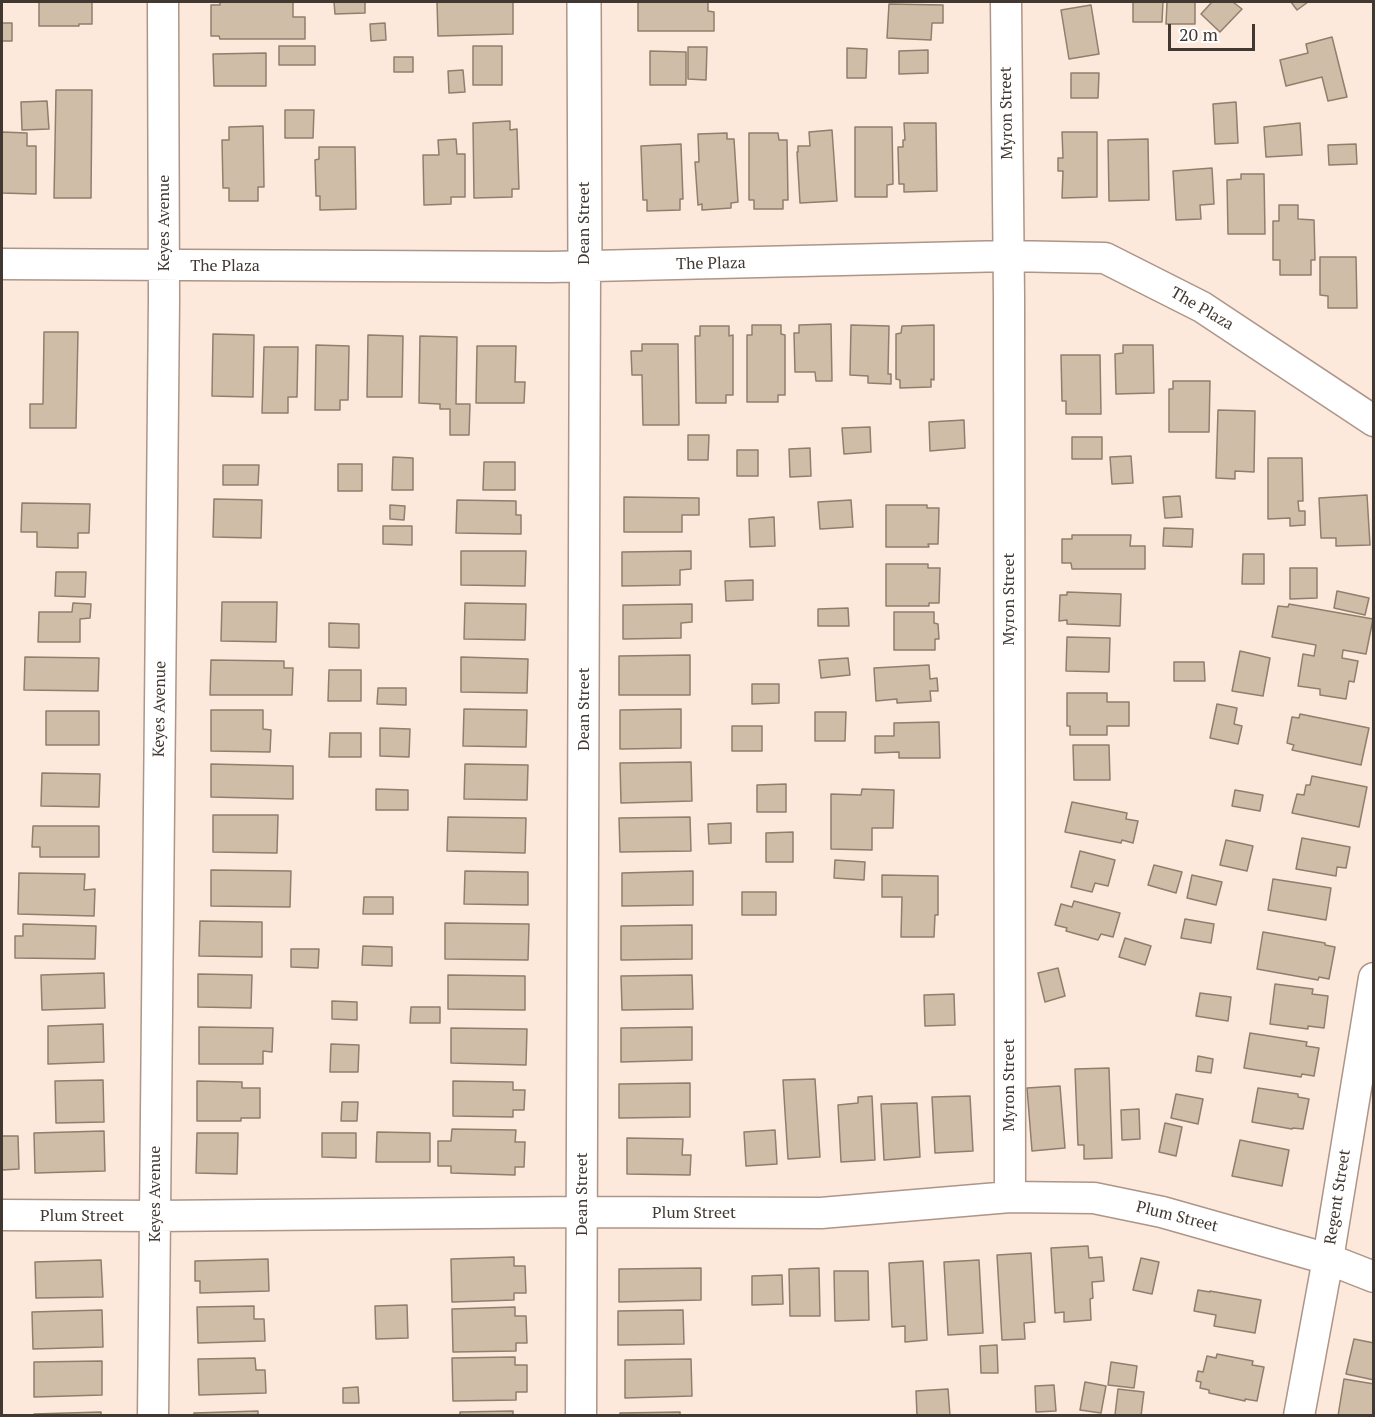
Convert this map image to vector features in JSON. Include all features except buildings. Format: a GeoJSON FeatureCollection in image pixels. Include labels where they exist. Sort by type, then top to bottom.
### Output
{"type":"FeatureCollection","features":[{"type":"Feature","properties":{"kind":"street","name":"Keyes Avenue"},"geometry":{"type":"LineString","coordinates":[[153,1416],[164,266],[163,2]]}},
{"type":"Feature","properties":{"kind":"street","name":"Dean Street"},"geometry":{"type":"LineString","coordinates":[[581,1416],[584,2]]}},
{"type":"Feature","properties":{"kind":"street","name":"Myron Street"},"geometry":{"type":"LineString","coordinates":[[1006,2],[1010,1197]]}},
{"type":"Feature","properties":{"kind":"street","name":"The Plaza"},"geometry":{"type":"LineString","coordinates":[[2,264],[585,267],[1008,256],[1105,258],[1202,306],[1374,421]]}},
{"type":"Feature","properties":{"kind":"street","name":"Regent Street"},"geometry":{"type":"LineString","coordinates":[[1299,1416],[1328,1259],[1374,978]]}},
{"type":"Feature","properties":{"kind":"street","name":"Plum Street"},"geometry":{"type":"LineString","coordinates":[[2,1215],[821,1213],[1010,1197],[1094,1198],[1162,1212],[1328,1259],[1374,1277]]}}]}
